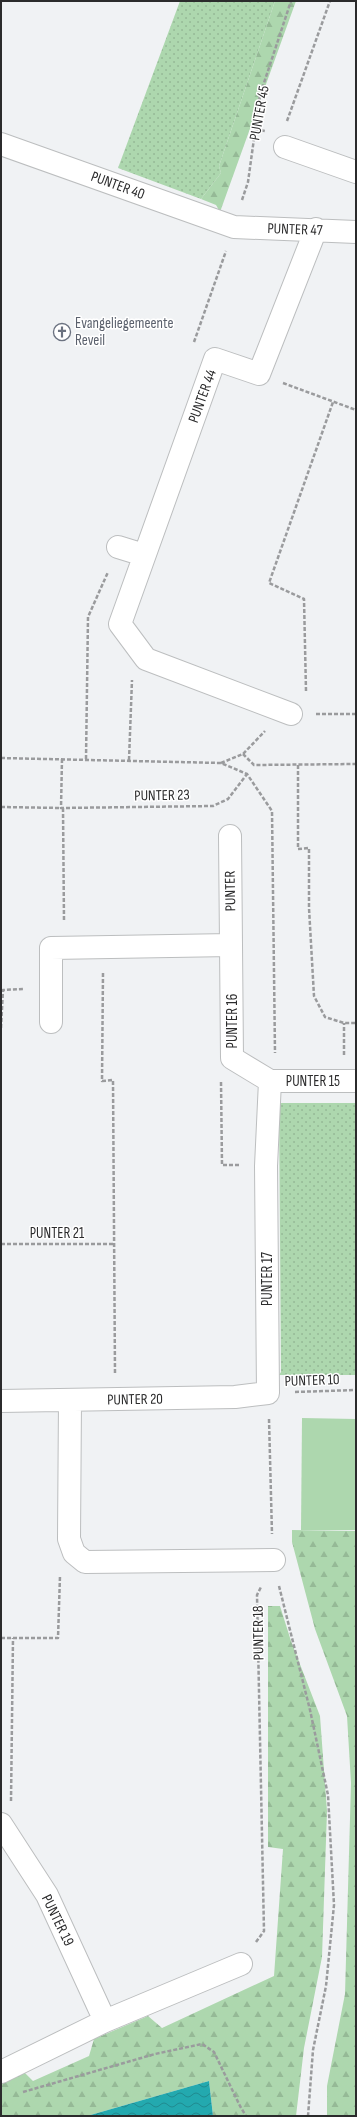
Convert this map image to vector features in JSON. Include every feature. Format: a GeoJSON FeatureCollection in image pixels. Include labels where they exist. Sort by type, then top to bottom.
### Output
{"type":"FeatureCollection","features":[{"type":"Feature","properties":{"kind":"street","name":"PUNTER 45"},"geometry":{"type":"LineString","coordinates":[[285,138],[356,172]]}},
{"type":"Feature","properties":{"kind":"street","name":"PUNTER 40"},"geometry":{"type":"LineString","coordinates":[[1,144],[234,227]]}},
{"type":"Feature","properties":{"kind":"street","name":"PUNTER 47"},"geometry":{"type":"LineString","coordinates":[[234,227],[316,229],[356,232]]}},
{"type":"Feature","properties":{"kind":"street"},"geometry":{"type":"LineString","coordinates":[[259,374],[316,229]]}},
{"type":"Feature","properties":{"kind":"street","name":"PUNTER 44"},"geometry":{"type":"LineString","coordinates":[[259,374],[215,359],[120,624],[146,659],[298,706]]}},
{"type":"Feature","properties":{"kind":"street"},"geometry":{"type":"LineString","coordinates":[[118,547],[144,555]]}},
{"type":"Feature","properties":{"kind":"street","name":"PUNTER"},"geometry":{"type":"LineString","coordinates":[[230,836],[231,945]]}},
{"type":"Feature","properties":{"kind":"street"},"geometry":{"type":"LineString","coordinates":[[51,1022],[51,948],[231,945]]}},
{"type":"Feature","properties":{"kind":"street","name":"PUNTER 16"},"geometry":{"type":"LineString","coordinates":[[231,945],[232,1058],[270,1081]]}},
{"type":"Feature","properties":{"kind":"street","name":"PUNTER 15"},"geometry":{"type":"LineString","coordinates":[[270,1081],[350,1081]]}},
{"type":"Feature","properties":{"kind":"street","name":"PUNTER 17"},"geometry":{"type":"LineString","coordinates":[[268,1393],[266,1166],[270,1081]]}},
{"type":"Feature","properties":{"kind":"street","name":"PUNTER 20"},"geometry":{"type":"LineString","coordinates":[[1,1401],[235,1397],[268,1393]]}},
{"type":"Feature","properties":{"kind":"street"},"geometry":{"type":"LineString","coordinates":[[70,1400],[69,1540],[74,1554],[85,1562],[274,1560]]}},
{"type":"Feature","properties":{"kind":"street","name":"PUNTER 19"},"geometry":{"type":"LineString","coordinates":[[6,1831],[47,1895],[105,2021]]}},
{"type":"Feature","properties":{"kind":"street"},"geometry":{"type":"LineString","coordinates":[[1,2072],[105,2021],[241,1964]]}},
{"type":"Feature","properties":{"kind":"path","name":"PUNTER 45"},"geometry":{"type":"LineString","coordinates":[[234,227],[248,182],[260,95],[291,1]]}},
{"type":"Feature","properties":{"kind":"path","name":"PUNTER 45"},"geometry":{"type":"LineString","coordinates":[[285,138],[330,1]]}},
{"type":"Feature","properties":{"kind":"path"},"geometry":{"type":"LineString","coordinates":[[259,374],[356,410]]}},
{"type":"Feature","properties":{"kind":"path"},"geometry":{"type":"LineString","coordinates":[[298,706],[304,599],[269,583],[333,402]]}},
{"type":"Feature","properties":{"kind":"path"},"geometry":{"type":"LineString","coordinates":[[129,760],[131,720]]}},
{"type":"Feature","properties":{"kind":"path"},"geometry":{"type":"LineString","coordinates":[[243,754],[254,765],[356,764]]}},
{"type":"Feature","properties":{"kind":"path"},"geometry":{"type":"LineString","coordinates":[[1,758],[221,763],[248,774],[272,811],[275,1050],[270,1081]]}},
{"type":"Feature","properties":{"kind":"path"},"geometry":{"type":"LineString","coordinates":[[62,759],[64,948]]}},
{"type":"Feature","properties":{"kind":"path"},"geometry":{"type":"LineString","coordinates":[[298,765],[298,849],[309,848],[309,908],[314,996],[325,1017],[344,1023],[356,1023]]}},
{"type":"Feature","properties":{"kind":"path","name":"PUNTER 23"},"geometry":{"type":"LineString","coordinates":[[1,807],[62,808],[213,806],[228,798],[248,774]]}},
{"type":"Feature","properties":{"kind":"path"},"geometry":{"type":"LineString","coordinates":[[103,946],[102,1081],[112,1080],[116,1399]]}},
{"type":"Feature","properties":{"kind":"path"},"geometry":{"type":"LineString","coordinates":[[1,1028],[3,990],[50,989]]}},
{"type":"Feature","properties":{"kind":"path"},"geometry":{"type":"LineString","coordinates":[[344,1023],[350,1081]]}},
{"type":"Feature","properties":{"kind":"path"},"geometry":{"type":"LineString","coordinates":[[232,1058],[221,1083],[222,1165],[266,1166]]}},
{"type":"Feature","properties":{"kind":"path","name":"PUNTER 21"},"geometry":{"type":"LineString","coordinates":[[1,1244],[113,1244]]}},
{"type":"Feature","properties":{"kind":"path","name":"PUNTER 10"},"geometry":{"type":"LineString","coordinates":[[268,1393],[356,1390]]}},
{"type":"Feature","properties":{"kind":"path"},"geometry":{"type":"LineString","coordinates":[[268,1393],[272,1546],[281,1597],[310,1710],[328,1803],[334,1905],[326,1986],[313,2050],[308,2116]]}},
{"type":"Feature","properties":{"kind":"path"},"geometry":{"type":"LineString","coordinates":[[1,1638],[58,1638],[60,1574],[74,1554]]}},
{"type":"Feature","properties":{"kind":"path","name":"PUNTER 18"},"geometry":{"type":"LineString","coordinates":[[241,1964],[264,1932],[257,1595],[274,1560]]}},
{"type":"Feature","properties":{"kind":"path"},"geometry":{"type":"LineString","coordinates":[[6,1831],[13,1638]]}},
{"type":"Feature","properties":{"kind":"path"},"geometry":{"type":"LineString","coordinates":[[15,2095],[156,2054],[202,2044],[214,2052],[246,2116]]}},
{"type":"Feature","properties":{"kind":"green space"},"geometry":{"type":"Polygon","coordinates":[[[180,1],[275,1],[219,166],[221,173],[201,199],[118,168],[180,1]]]}},
{"type":"Feature","properties":{"kind":"green space"},"geometry":{"type":"Polygon","coordinates":[[[275,1],[296,1],[220,212],[216,205],[201,199],[221,173],[219,166],[275,1]]]}},
{"type":"Feature","properties":{"kind":"green space"},"geometry":{"type":"Polygon","coordinates":[[[279,1103],[356,1103],[356,1375],[279,1375],[281,1372],[279,1103]]]}},
{"type":"Feature","properties":{"kind":"green space"},"geometry":{"type":"Polygon","coordinates":[[[302,1418],[356,1419],[356,1530],[301,1530],[302,1418]]]}},
{"type":"Feature","properties":{"kind":"green space"},"geometry":{"type":"Polygon","coordinates":[[[292,1530],[356,1531],[356,2116],[327,2116],[327,2086],[345,1994],[351,1783],[347,1716],[315,1629],[292,1542],[292,1530]]]}},
{"type":"Feature","properties":{"kind":"green space"},"geometry":{"type":"Polygon","coordinates":[[[268,1606],[280,1606],[291,1641],[320,1716],[327,1811],[322,1957],[304,2048],[296,2116],[213,2116],[209,2081],[87,2116],[1,2116],[1,2075],[21,2069],[33,2081],[89,2056],[94,2039],[148,2016],[162,2028],[274,1976],[283,1849],[268,1847],[268,1606]]]}},
{"type":"Feature","properties":{"kind":"water"},"geometry":{"type":"Polygon","coordinates":[[[209,2081],[213,2116],[87,2116],[209,2081]]]}},
{"type":"Feature","properties":{"kind":"place","name":"Evangeliegemeente Reveil"},"geometry":{"type":"Point","coordinates":[62,332]}}]}
